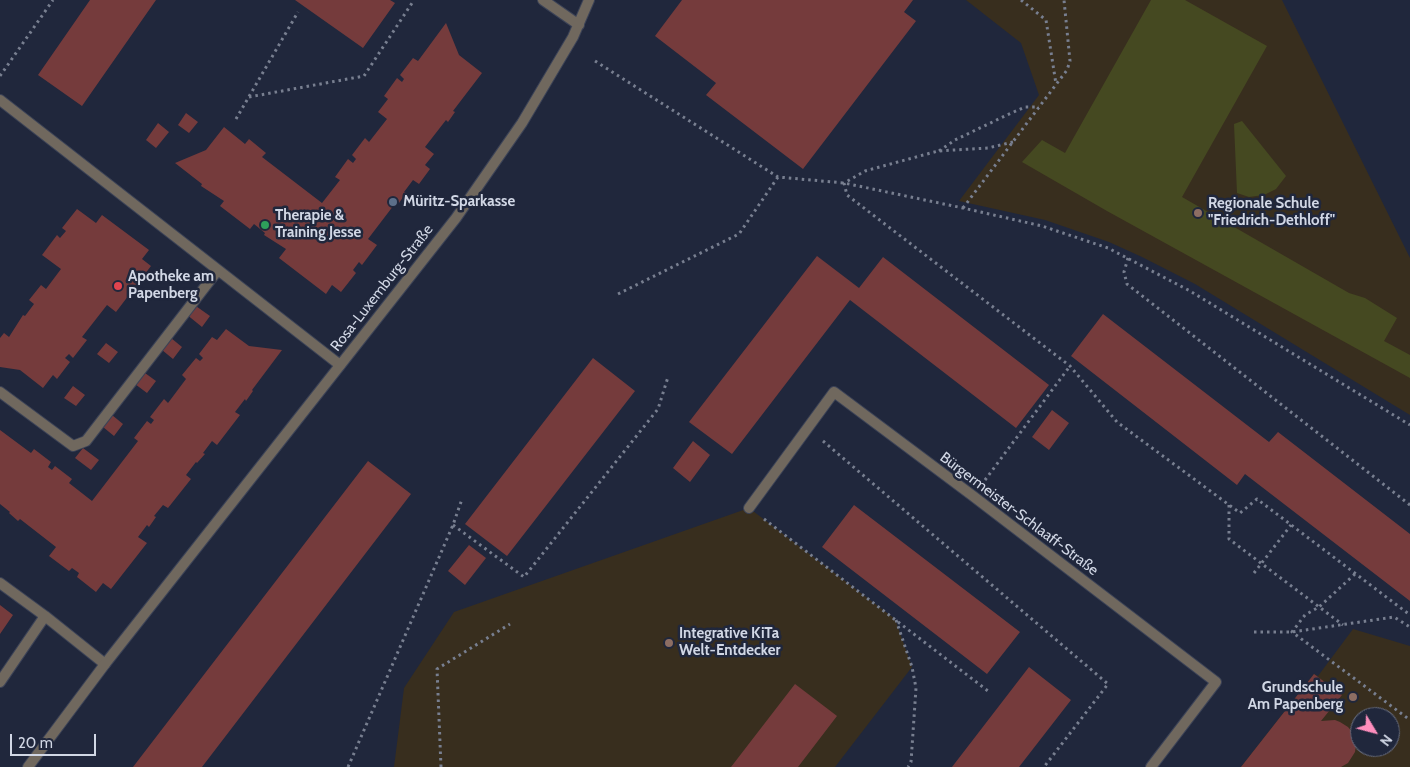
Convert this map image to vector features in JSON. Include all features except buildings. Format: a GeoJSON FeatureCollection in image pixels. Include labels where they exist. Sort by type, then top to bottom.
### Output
{"type":"FeatureCollection","features":[{"type":"Feature","properties":{"kind":"street"},"geometry":{"type":"LineString","coordinates":[[543,0],[579,25]]}},
{"type":"Feature","properties":{"kind":"street","name":"Rosa-Luxemburg-Straße"},"geometry":{"type":"LineString","coordinates":[[28,767],[105,664],[456,218],[522,123],[579,25],[589,0]]}},
{"type":"Feature","properties":{"kind":"street","name":"Rosa-Luxemburg-Straße"},"geometry":{"type":"LineString","coordinates":[[0,100],[340,365]]}},
{"type":"Feature","properties":{"kind":"street"},"geometry":{"type":"LineString","coordinates":[[0,392],[73,446],[86,441],[218,270]]}},
{"type":"Feature","properties":{"kind":"street","name":"Bürgermeister-Schlaaff-Straße"},"geometry":{"type":"LineString","coordinates":[[749,508],[834,392],[1216,682],[1151,767]]}},
{"type":"Feature","properties":{"kind":"street"},"geometry":{"type":"LineString","coordinates":[[0,584],[45,616],[105,664]]}},
{"type":"Feature","properties":{"kind":"street"},"geometry":{"type":"LineString","coordinates":[[0,682],[45,616]]}},
{"type":"Feature","properties":{"kind":"path"},"geometry":{"type":"LineString","coordinates":[[0,76],[53,0]]}},
{"type":"Feature","properties":{"kind":"path"},"geometry":{"type":"LineString","coordinates":[[249,97],[364,76],[414,0]]}},
{"type":"Feature","properties":{"kind":"path"},"geometry":{"type":"LineString","coordinates":[[1021,0],[1046,20],[1056,84]]}},
{"type":"Feature","properties":{"kind":"path"},"geometry":{"type":"LineString","coordinates":[[963,208],[1067,70],[1070,61],[1064,0]]}},
{"type":"Feature","properties":{"kind":"path"},"geometry":{"type":"LineString","coordinates":[[236,119],[298,12]]}},
{"type":"Feature","properties":{"kind":"path"},"geometry":{"type":"LineString","coordinates":[[595,61],[778,177],[844,183],[963,208],[1042,226],[1108,248],[1190,291],[1410,425]]}},
{"type":"Feature","properties":{"kind":"path"},"geometry":{"type":"LineString","coordinates":[[938,152],[955,140],[1007,115],[1025,108],[1039,107]]}},
{"type":"Feature","properties":{"kind":"path"},"geometry":{"type":"LineString","coordinates":[[844,183],[865,171],[938,152],[988,148],[1013,142]]}},
{"type":"Feature","properties":{"kind":"path"},"geometry":{"type":"LineString","coordinates":[[618,294],[739,234],[778,177]]}},
{"type":"Feature","properties":{"kind":"path"},"geometry":{"type":"LineString","coordinates":[[844,183],[847,195],[1070,366],[1117,422],[1240,513],[1257,499],[1410,615]]}},
{"type":"Feature","properties":{"kind":"path"},"geometry":{"type":"LineString","coordinates":[[1128,258],[1124,272],[1128,284],[1410,505]]}},
{"type":"Feature","properties":{"kind":"path"},"geometry":{"type":"LineString","coordinates":[[973,496],[1070,366]]}},
{"type":"Feature","properties":{"kind":"path"},"geometry":{"type":"LineString","coordinates":[[453,525],[524,577],[658,409],[668,377]]}},
{"type":"Feature","properties":{"kind":"path"},"geometry":{"type":"LineString","coordinates":[[808,428],[1108,684],[1044,767]]}},
{"type":"Feature","properties":{"kind":"path"},"geometry":{"type":"LineString","coordinates":[[348,767],[453,525],[462,499]]}},
{"type":"Feature","properties":{"kind":"path"},"geometry":{"type":"LineString","coordinates":[[1229,505],[1229,539],[1343,625]]}},
{"type":"Feature","properties":{"kind":"path"},"geometry":{"type":"LineString","coordinates":[[749,508],[988,691]]}},
{"type":"Feature","properties":{"kind":"path"},"geometry":{"type":"LineString","coordinates":[[1254,573],[1291,525]]}},
{"type":"Feature","properties":{"kind":"path"},"geometry":{"type":"LineString","coordinates":[[1292,632],[1305,614],[1319,607],[1355,574]]}},
{"type":"Feature","properties":{"kind":"path"},"geometry":{"type":"LineString","coordinates":[[1254,632],[1292,632],[1394,617],[1410,627]]}},
{"type":"Feature","properties":{"kind":"path"},"geometry":{"type":"LineString","coordinates":[[895,619],[912,667],[916,688],[911,762],[908,767]]}},
{"type":"Feature","properties":{"kind":"path"},"geometry":{"type":"LineString","coordinates":[[441,767],[437,669],[510,624]]}},
{"type":"Feature","properties":{"kind":"path"},"geometry":{"type":"LineString","coordinates":[[1292,632],[1410,720]]}},
{"type":"Feature","properties":{"kind":"shaded area","name":"Regionale Schule \"Friedrich-Dethloff\""},"geometry":{"type":"Polygon","coordinates":[[[966,0],[1282,0],[1410,258],[1410,415],[1195,284],[1142,257],[1109,242],[1045,220],[959,201],[1039,95],[1021,43],[966,0]]]}},
{"type":"Feature","properties":{"kind":"shaded area","name":"Integrative KiTa Welt-Entdecker"},"geometry":{"type":"Polygon","coordinates":[[[749,508],[895,619],[912,667],[835,767],[394,767],[404,688],[454,612],[749,508]]]}},
{"type":"Feature","properties":{"kind":"shaded area","name":"Grundschule Am Papenberg"},"geometry":{"type":"Polygon","coordinates":[[[1353,629],[1410,646],[1410,767],[1241,767],[1314,674],[1318,676],[1353,629]]]}},
{"type":"Feature","properties":{"kind":"green space"},"geometry":{"type":"Polygon","coordinates":[[[1151,0],[1185,0],[1267,46],[1182,197],[1349,293],[1365,298],[1397,318],[1384,341],[1410,355],[1410,378],[1022,162],[1042,140],[1065,153],[1151,0]]]}},
{"type":"Feature","properties":{"kind":"green space"},"geometry":{"type":"Polygon","coordinates":[[[1242,121],[1286,176],[1276,189],[1264,195],[1249,197],[1237,193],[1234,124],[1242,121]]]}},
{"type":"Feature","properties":{"kind":"place","name":"Müritz-Sparkasse"},"geometry":{"type":"Point","coordinates":[393,202]}},
{"type":"Feature","properties":{"kind":"place","name":"Regionale Schule \"Friedrich-Dethloff\""},"geometry":{"type":"Point","coordinates":[1198,213]}},
{"type":"Feature","properties":{"kind":"place","name":"Therapie & Training Jesse"},"geometry":{"type":"Point","coordinates":[265,225]}},
{"type":"Feature","properties":{"kind":"place","name":"Apotheke am Papenberg"},"geometry":{"type":"Point","coordinates":[118,286]}},
{"type":"Feature","properties":{"kind":"place","name":"Integrative KiTa Welt-Entdecker"},"geometry":{"type":"Point","coordinates":[669,643]}},
{"type":"Feature","properties":{"kind":"place","name":"Grundschule Am Papenberg"},"geometry":{"type":"Point","coordinates":[1353,697]}}]}
